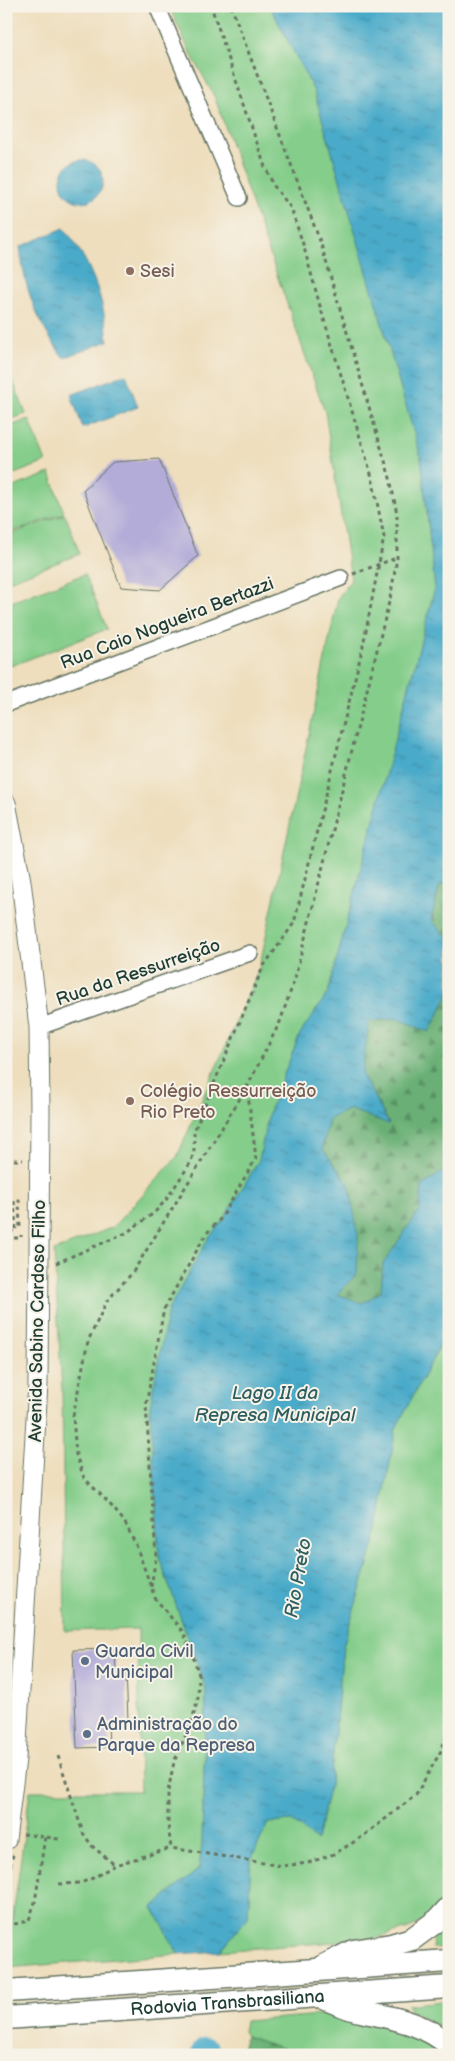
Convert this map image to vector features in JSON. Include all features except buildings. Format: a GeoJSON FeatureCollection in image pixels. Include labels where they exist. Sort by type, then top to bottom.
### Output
{"type":"FeatureCollection","features":[{"type":"Feature","properties":{"kind":"highway"},"geometry":{"type":"LineString","coordinates":[[316,1970],[353,1951],[391,1945],[412,1939],[438,1920],[449,1908]]}},
{"type":"Feature","properties":{"kind":"highway","name":"Rodovia Transbrasiliana"},"geometry":{"type":"LineString","coordinates":[[6,1991],[449,1961]]}},
{"type":"Feature","properties":{"kind":"highway","name":"Rodovia Transbrasiliana"},"geometry":{"type":"LineString","coordinates":[[6,2018],[449,1987]]}},
{"type":"Feature","properties":{"kind":"highway"},"geometry":{"type":"LineString","coordinates":[[318,1995],[360,2011],[390,2016],[416,2026],[449,2045]]}},
{"type":"Feature","properties":{"kind":"main road","name":"Avenida Sabino Cardoso Filho"},"geometry":{"type":"LineString","coordinates":[[6,803],[21,881],[40,1027],[38,1384],[16,1759],[7,1836]]}},
{"type":"Feature","properties":{"kind":"street"},"geometry":{"type":"LineString","coordinates":[[157,6],[239,198]]}},
{"type":"Feature","properties":{"kind":"street","name":"Rua Caio Nogueira Bertazzi"},"geometry":{"type":"LineString","coordinates":[[6,704],[341,578]]}},
{"type":"Feature","properties":{"kind":"street","name":"Rua da Ressurreição"},"geometry":{"type":"LineString","coordinates":[[40,1027],[250,953]]}},
{"type":"Feature","properties":{"kind":"path"},"geometry":{"type":"LineString","coordinates":[[51,1265],[126,1234],[154,1213],[166,1200],[191,1162],[194,1150],[194,1130],[263,967],[294,923],[363,646],[384,537],[372,477],[320,306],[304,244],[291,208],[274,186],[265,167],[211,6]]}},
{"type":"Feature","properties":{"kind":"path"},"geometry":{"type":"LineString","coordinates":[[341,578],[397,558]]}},
{"type":"Feature","properties":{"kind":"path"},"geometry":{"type":"LineString","coordinates":[[151,1588],[156,1557],[146,1405],[164,1309],[206,1234],[222,1217],[256,1158],[247,1087]]}},
{"type":"Feature","properties":{"kind":"path"},"geometry":{"type":"LineString","coordinates":[[6,1130],[7,1148]]}},
{"type":"Feature","properties":{"kind":"path"},"geometry":{"type":"LineString","coordinates":[[6,1160],[26,1160]]}},
{"type":"Feature","properties":{"kind":"path"},"geometry":{"type":"LineString","coordinates":[[6,1201],[8,1201],[10,1231],[16,1231],[14,1201],[19,1200],[21,1238],[6,1238]]}},
{"type":"Feature","properties":{"kind":"path"},"geometry":{"type":"LineString","coordinates":[[200,1854],[282,1866],[308,1863],[334,1854],[362,1837],[416,1795],[442,1749],[449,1727]]}},
{"type":"Feature","properties":{"kind":"path"},"geometry":{"type":"LineString","coordinates":[[58,1756],[83,1833],[92,1846],[115,1865]]}},
{"type":"Feature","properties":{"kind":"path"},"geometry":{"type":"LineString","coordinates":[[7,1836],[59,1839]]}},
{"type":"Feature","properties":{"kind":"path"},"geometry":{"type":"LineString","coordinates":[[6,1924],[29,1920],[35,1902],[45,1837]]}},
{"type":"Feature","properties":{"kind":"path"},"geometry":{"type":"LineString","coordinates":[[59,1884],[81,1882],[94,1878],[115,1865],[171,1848]]}},
{"type":"Feature","properties":{"kind":"green space"},"geometry":{"type":"Polygon","coordinates":[[[169,6],[270,6],[314,91],[421,457],[435,588],[328,993],[300,1034],[269,1112],[259,1160],[224,1219],[209,1237],[150,1406],[159,1557],[206,1689],[202,1844],[199,1869],[153,1907],[178,1954],[6,1968],[30,1791],[140,1791],[138,1629],[65,1631],[62,1390],[54,1251],[113,1227],[177,1157],[259,969],[338,598],[351,580],[325,412],[215,98],[189,50],[169,6]]]}},
{"type":"Feature","properties":{"kind":"green space"},"geometry":{"type":"Polygon","coordinates":[[[9,371],[26,414],[6,421],[6,372],[9,371]]]}},
{"type":"Feature","properties":{"kind":"green space"},"geometry":{"type":"Polygon","coordinates":[[[29,419],[46,462],[6,477],[6,428],[29,419]]]}},
{"type":"Feature","properties":{"kind":"green space"},"geometry":{"type":"Polygon","coordinates":[[[50,473],[64,513],[6,534],[6,490],[50,473]]]}},
{"type":"Feature","properties":{"kind":"green space"},"geometry":{"type":"Polygon","coordinates":[[[65,514],[80,554],[6,582],[6,536],[65,514]]]}},
{"type":"Feature","properties":{"kind":"green space"},"geometry":{"type":"Polygon","coordinates":[[[85,574],[107,629],[11,666],[6,652],[6,604],[85,574]]]}},
{"type":"Feature","properties":{"kind":"green space"},"geometry":{"type":"Polygon","coordinates":[[[440,884],[449,884],[449,939],[431,920],[440,884]]]}},
{"type":"Feature","properties":{"kind":"green space"},"geometry":{"type":"Polygon","coordinates":[[[449,994],[449,1161],[444,1171],[422,1186],[420,1209],[383,1264],[381,1292],[362,1303],[336,1294],[322,1149],[329,1119],[349,1109],[389,1123],[362,1075],[368,1022],[395,1018],[429,1032],[449,994]]]}},
{"type":"Feature","properties":{"kind":"green space"},"geometry":{"type":"Polygon","coordinates":[[[449,1328],[449,1890],[428,1917],[409,1929],[373,1939],[220,1951],[248,1917],[251,1860],[268,1823],[292,1821],[317,1840],[330,1785],[343,1646],[377,1534],[396,1428],[449,1328]]]}},
{"type":"Feature","properties":{"kind":"green space"},"geometry":{"type":"Polygon","coordinates":[[[449,1920],[449,1947],[432,1948],[433,1938],[449,1920]]]}},
{"type":"Feature","properties":{"kind":"green space"},"geometry":{"type":"Polygon","coordinates":[[[449,2000],[449,2032],[410,2010],[407,2005],[449,2000]]]}},
{"type":"Feature","properties":{"kind":"green space"},"geometry":{"type":"Polygon","coordinates":[[[332,2014],[361,2018],[389,2026],[415,2038],[439,2055],[300,2055],[246,2036],[243,2031],[245,2021],[332,2014]]]}},
{"type":"Feature","properties":{"kind":"green space"},"geometry":{"type":"Polygon","coordinates":[[[246,2036],[300,2055],[242,2055],[241,2051],[246,2036]]]}},
{"type":"Feature","properties":{"kind":"water","name":"Lago II da Represa Municipal"},"geometry":{"type":"Polygon","coordinates":[[[270,6],[449,6],[449,884],[440,884],[431,920],[449,939],[449,994],[429,1032],[395,1018],[369,1022],[362,1075],[389,1124],[349,1109],[329,1119],[322,1148],[349,1184],[358,1235],[357,1274],[337,1294],[362,1303],[381,1292],[383,1264],[420,1209],[422,1186],[444,1171],[449,1161],[449,1328],[396,1428],[377,1534],[343,1646],[330,1785],[317,1840],[292,1821],[268,1823],[251,1860],[248,1917],[220,1951],[178,1954],[153,1907],[199,1869],[202,1844],[206,1689],[159,1557],[150,1406],[168,1310],[209,1237],[224,1219],[259,1160],[269,1112],[300,1034],[328,993],[435,588],[421,457],[314,91],[270,6]]]}},
{"type":"Feature","properties":{"kind":"water"},"geometry":{"type":"Polygon","coordinates":[[[82,160],[97,166],[103,181],[97,196],[82,202],[67,196],[61,181],[67,166],[82,160]]]}},
{"type":"Feature","properties":{"kind":"water"},"geometry":{"type":"Polygon","coordinates":[[[64,228],[82,254],[95,281],[103,310],[108,341],[64,358],[47,333],[34,306],[25,277],[20,247],[64,228]]]}},
{"type":"Feature","properties":{"kind":"water"},"geometry":{"type":"Polygon","coordinates":[[[126,374],[138,407],[83,428],[71,395],[126,374]]]}},
{"type":"Feature","properties":{"kind":"waterway"},"geometry":{"type":"LineString","coordinates":[[206,2052],[228,2055]]}},
{"type":"Feature","properties":{"kind":"place","name":"Sesi"},"geometry":{"type":"Point","coordinates":[130,271]}},
{"type":"Feature","properties":{"kind":"place","name":"Colégio Ressurreição Rio Preto"},"geometry":{"type":"Point","coordinates":[130,1101]}},
{"type":"Feature","properties":{"kind":"place","name":"Guarda Civil Municipal"},"geometry":{"type":"Point","coordinates":[85,1661]}},
{"type":"Feature","properties":{"kind":"place","name":"Administração do Parque da Represa"},"geometry":{"type":"Point","coordinates":[87,1734]}},
{"type":"Feature","properties":{"kind":"water label","name":"Rio Preto"},"geometry":{"type":"Point","coordinates":[297,1578]}}]}
